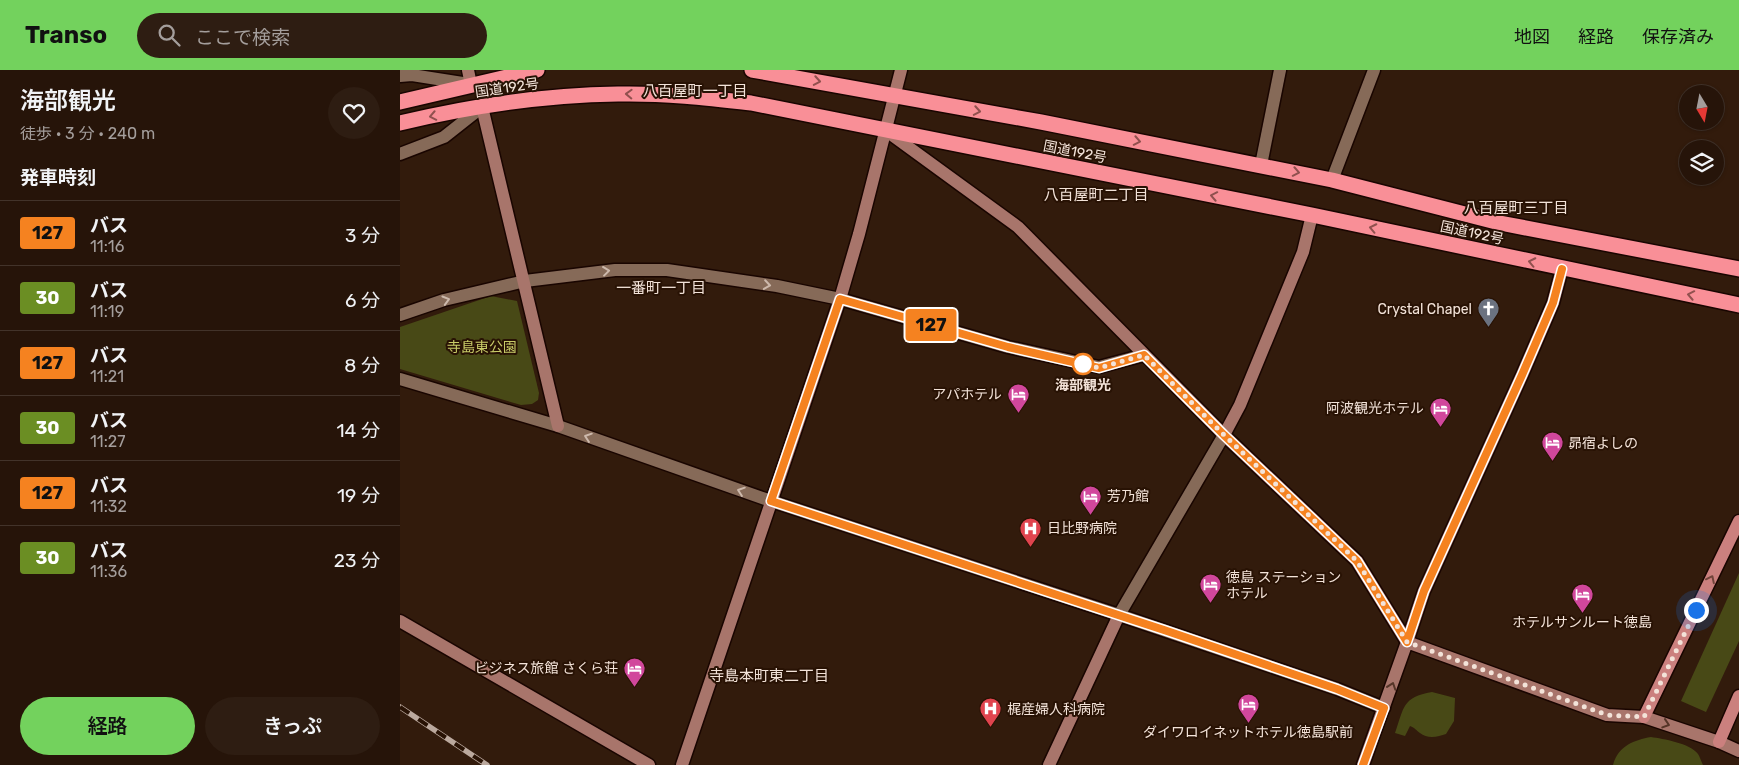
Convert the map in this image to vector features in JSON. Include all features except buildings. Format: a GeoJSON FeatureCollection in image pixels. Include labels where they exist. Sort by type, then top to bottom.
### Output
{"type":"FeatureCollection","features":[{"type":"Feature","properties":{"kind":"highway","name":"国道192号"},"geometry":{"type":"LineString","coordinates":[[400,102],[469,77],[537,70]]}},
{"type":"Feature","properties":{"kind":"highway","name":"国道192号"},"geometry":{"type":"LineString","coordinates":[[752,70],[1261,165],[1332,180],[1500,223],[1739,269]]}},
{"type":"Feature","properties":{"kind":"highway","name":"国道192号"},"geometry":{"type":"LineString","coordinates":[[400,123],[482,107],[554,98],[609,94],[682,96],[751,103],[1312,215],[1739,305]]}},
{"type":"Feature","properties":{"kind":"main road"},"geometry":{"type":"LineString","coordinates":[[1644,717],[1739,521]]}},
{"type":"Feature","properties":{"kind":"main road"},"geometry":{"type":"LineString","coordinates":[[1719,742],[1739,696]]}},
{"type":"Feature","properties":{"kind":"street"},"geometry":{"type":"LineString","coordinates":[[682,765],[840,299],[859,234],[901,70]]}},
{"type":"Feature","properties":{"kind":"street"},"geometry":{"type":"LineString","coordinates":[[1261,165],[1280,70]]}},
{"type":"Feature","properties":{"kind":"street"},"geometry":{"type":"LineString","coordinates":[[1332,180],[1374,70]]}},
{"type":"Feature","properties":{"kind":"street"},"geometry":{"type":"LineString","coordinates":[[400,76],[469,77]]}},
{"type":"Feature","properties":{"kind":"street"},"geometry":{"type":"LineString","coordinates":[[400,154],[444,137],[482,107],[558,426]]}},
{"type":"Feature","properties":{"kind":"street"},"geometry":{"type":"LineString","coordinates":[[885,130],[1018,227],[1224,435],[1357,561],[1407,642],[1607,715],[1644,717],[1719,742],[1739,751]]}},
{"type":"Feature","properties":{"kind":"street"},"geometry":{"type":"LineString","coordinates":[[1049,765],[1119,615],[1240,405],[1303,252],[1312,215]]}},
{"type":"Feature","properties":{"kind":"street"},"geometry":{"type":"LineString","coordinates":[[1363,765],[1424,591],[1553,303],[1562,269]]}},
{"type":"Feature","properties":{"kind":"street"},"geometry":{"type":"LineString","coordinates":[[400,316],[444,300],[524,281],[615,270],[667,270],[776,286],[840,299],[1008,347],[1099,368],[1144,355]]}},
{"type":"Feature","properties":{"kind":"street"},"geometry":{"type":"LineString","coordinates":[[400,378],[558,426],[771,501],[1119,615],[1337,689],[1384,708]]}},
{"type":"Feature","properties":{"kind":"street"},"geometry":{"type":"LineString","coordinates":[[400,621],[649,765]]}},
{"type":"Feature","properties":{"kind":"green space","name":"寺島東公園"},"geometry":{"type":"Polygon","coordinates":[[[491,296],[517,301],[539,393],[538,400],[532,404],[521,405],[400,369],[400,327],[491,296]]]}},
{"type":"Feature","properties":{"kind":"green space"},"geometry":{"type":"Polygon","coordinates":[[[1739,573],[1739,641],[1706,712],[1681,701],[1739,573]]]}},
{"type":"Feature","properties":{"kind":"green space"},"geometry":{"type":"Polygon","coordinates":[[[1432,692],[1455,698],[1454,721],[1446,734],[1429,737],[1410,726],[1405,736],[1395,733],[1403,710],[1409,701],[1422,694],[1432,692]]]}},
{"type":"Feature","properties":{"kind":"green space"},"geometry":{"type":"Polygon","coordinates":[[[1651,737],[1676,742],[1689,747],[1698,754],[1703,765],[1613,765],[1615,758],[1628,745],[1651,737]]]}},
{"type":"Feature","properties":{"kind":"railway"},"geometry":{"type":"LineString","coordinates":[[400,707],[487,765]]}},
{"type":"Feature","properties":{"kind":"bus line","name":"127"},"geometry":{"type":"LineString","coordinates":[[1363,765],[1384,708],[1337,689],[1164,630],[771,501],[840,299],[1008,347],[1099,368],[1144,355],[1224,435],[1357,561],[1407,642],[1424,591],[1553,303],[1562,269]]}},
{"type":"Feature","properties":{"kind":"place","name":"Crystal Chapel"},"geometry":{"type":"Point","coordinates":[1488,328]}},
{"type":"Feature","properties":{"kind":"place","name":"海部観光"},"geometry":{"type":"Point","coordinates":[1083,364]}},
{"type":"Feature","properties":{"kind":"place","name":"アパホテル"},"geometry":{"type":"Point","coordinates":[1018,413]}},
{"type":"Feature","properties":{"kind":"place","name":"阿波観光ホテル"},"geometry":{"type":"Point","coordinates":[1440,427]}},
{"type":"Feature","properties":{"kind":"place","name":"昴宿よしの"},"geometry":{"type":"Point","coordinates":[1552,462]}},
{"type":"Feature","properties":{"kind":"place","name":"芳乃館"},"geometry":{"type":"Point","coordinates":[1091,515]}},
{"type":"Feature","properties":{"kind":"place","name":"日比野病院"},"geometry":{"type":"Point","coordinates":[1031,547]}},
{"type":"Feature","properties":{"kind":"place","name":"徳島 ステーション ホテル"},"geometry":{"type":"Point","coordinates":[1210,604]}},
{"type":"Feature","properties":{"kind":"place","name":"ホテルサンルート徳島"},"geometry":{"type":"Point","coordinates":[1582,613]}},
{"type":"Feature","properties":{"kind":"place","name":"ビジネス旅館 さくら荘"},"geometry":{"type":"Point","coordinates":[634,687]}},
{"type":"Feature","properties":{"kind":"place","name":"ダイワロイネットホテル徳島駅前"},"geometry":{"type":"Point","coordinates":[1248,723]}},
{"type":"Feature","properties":{"kind":"place","name":"梶産婦人科病院"},"geometry":{"type":"Point","coordinates":[991,728]}},
{"type":"Feature","properties":{"kind":"district","name":"八百屋町一丁目"},"geometry":{"type":"Point","coordinates":[695,91]}},
{"type":"Feature","properties":{"kind":"district","name":"八百屋町二丁目"},"geometry":{"type":"Point","coordinates":[1096,195]}},
{"type":"Feature","properties":{"kind":"district","name":"八百屋町三丁目"},"geometry":{"type":"Point","coordinates":[1516,208]}},
{"type":"Feature","properties":{"kind":"district","name":"一番町一丁目"},"geometry":{"type":"Point","coordinates":[661,288]}},
{"type":"Feature","properties":{"kind":"district","name":"寺島本町東二丁目"},"geometry":{"type":"Point","coordinates":[769,676]}},
{"type":"Feature","properties":{"kind":"route"},"geometry":{"type":"LineString","coordinates":[[1083,364],[1081,363],[1099,368],[1144,355],[1224,435],[1357,561],[1407,642],[1607,715],[1644,717],[1696,610]]}}]}
